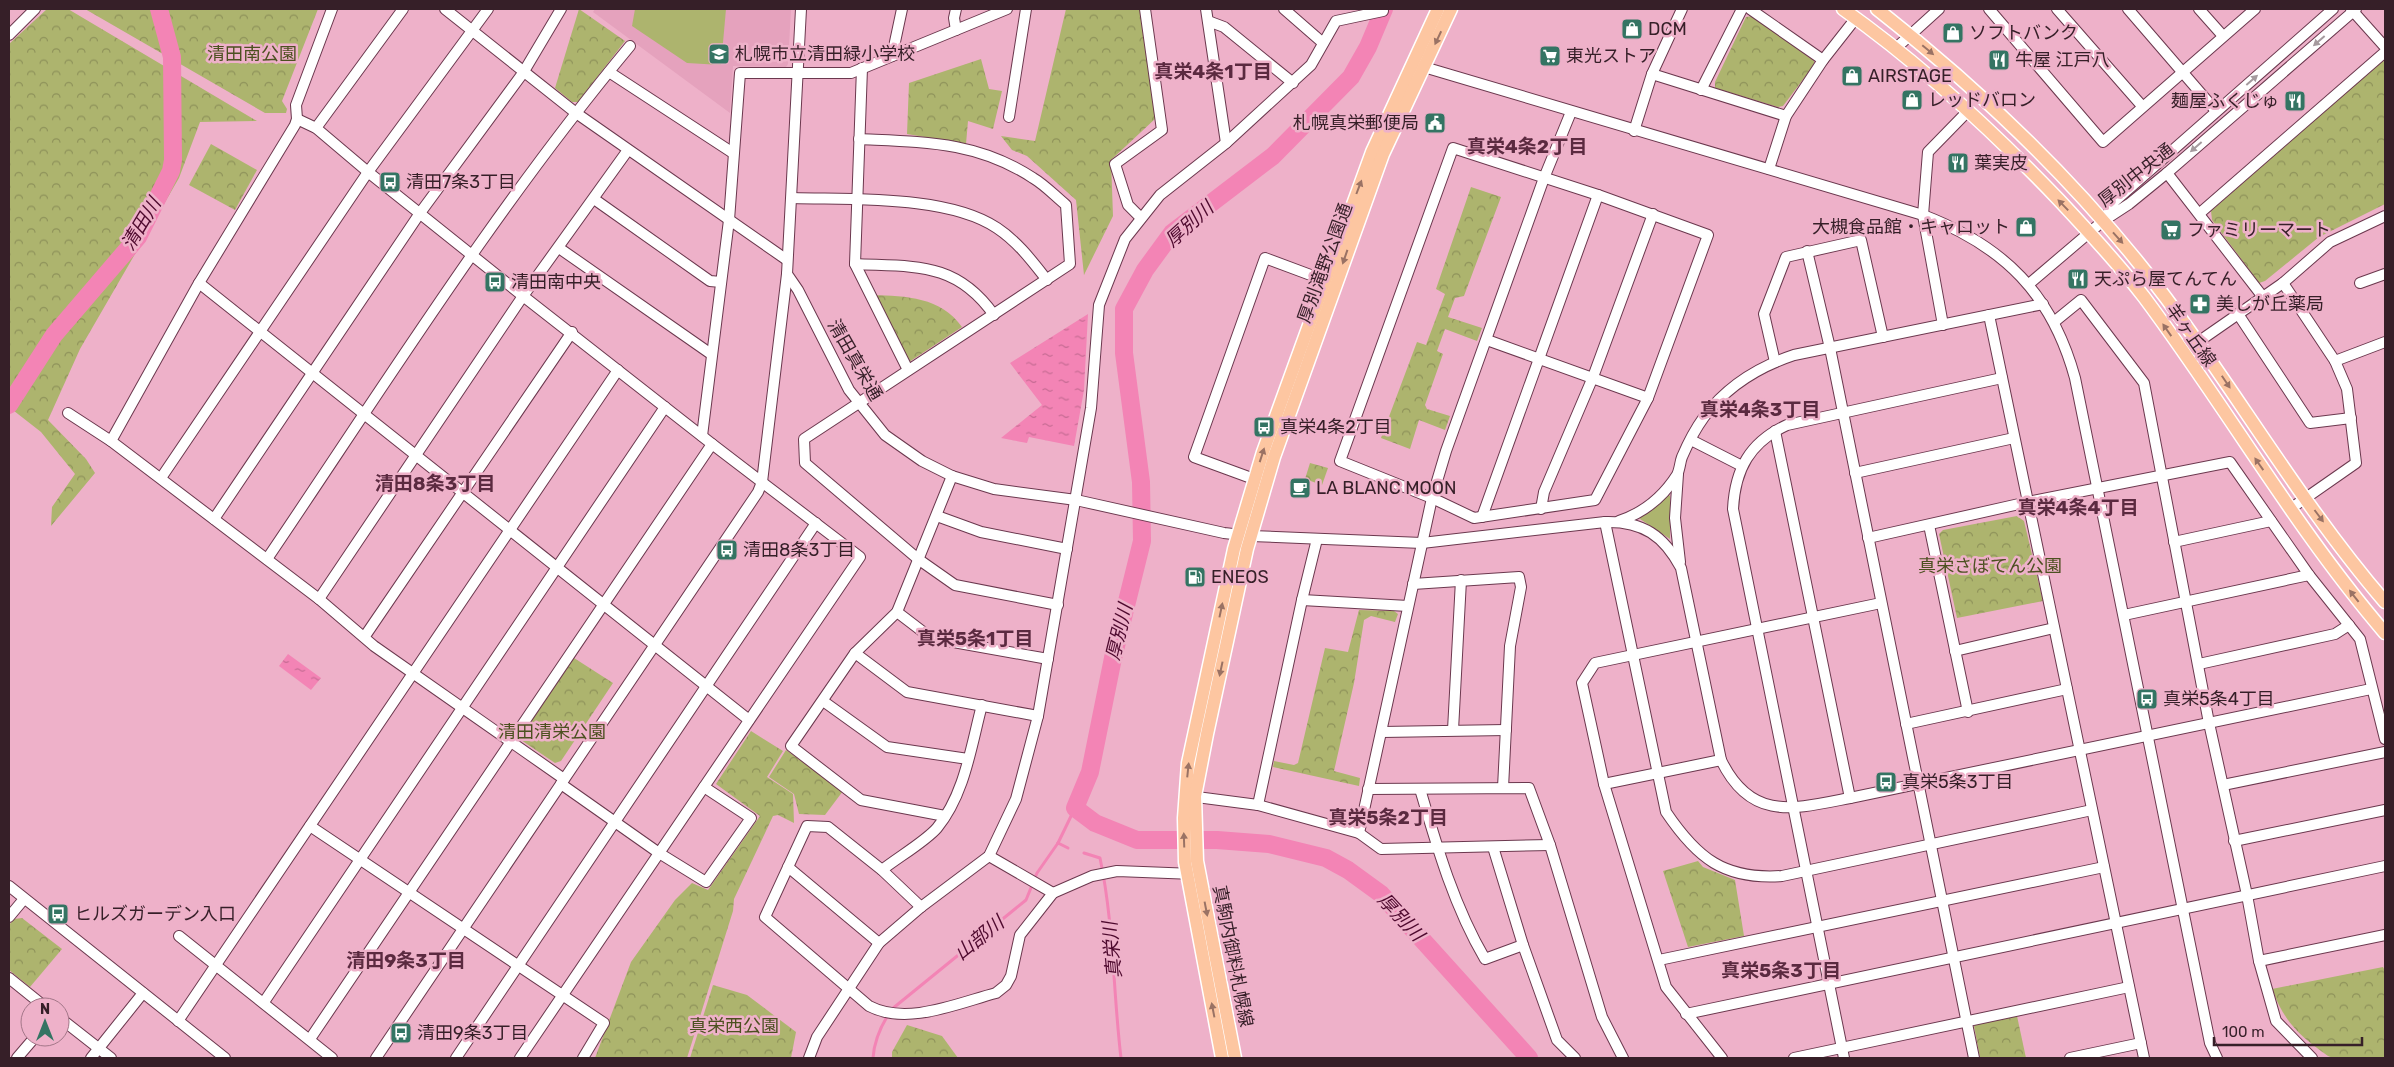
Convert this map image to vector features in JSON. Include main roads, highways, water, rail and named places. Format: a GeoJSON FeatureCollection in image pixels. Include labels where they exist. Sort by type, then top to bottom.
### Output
{"type":"FeatureCollection","features":[{"type":"Feature","properties":{"kind":"main road","name":"厚別滝野公園通"},"geometry":{"type":"LineString","coordinates":[[1190,796],[1207,734],[1251,536],[1274,457],[1352,235],[1438,9]]}},
{"type":"Feature","properties":{"kind":"main road","name":"厚別滝野公園通"},"geometry":{"type":"LineString","coordinates":[[1190,796],[1188,763],[1238,535],[1254,479],[1324,280],[1372,152],[1418,65],[1451,9]]}},
{"type":"Feature","properties":{"kind":"main road","name":"羊ヶ丘線"},"geometry":{"type":"LineString","coordinates":[[1843,9],[1896,48],[1969,110],[2091,232],[2144,298],[2290,509],[2355,597],[2385,633]]}},
{"type":"Feature","properties":{"kind":"main road","name":"羊ヶ丘線"},"geometry":{"type":"LineString","coordinates":[[1877,9],[1910,35],[2017,129],[2104,221],[2130,252],[2198,342],[2306,498],[2385,602]]}},
{"type":"Feature","properties":{"kind":"main road"},"geometry":{"type":"LineString","coordinates":[[1190,796],[1189,818],[1192,868]]}},
{"type":"Feature","properties":{"kind":"main road","name":"真駒内御料札幌線"},"geometry":{"type":"LineString","coordinates":[[1192,868],[1222,1058]]}},
{"type":"Feature","properties":{"kind":"main road","name":"真駒内御料札幌線"},"geometry":{"type":"LineString","coordinates":[[1192,868],[1235,1058]]}},
{"type":"Feature","properties":{"kind":"water"},"geometry":{"type":"Polygon","coordinates":[[[1088,314],[1084,390],[1074,446],[1029,437],[1027,443],[1001,438],[1042,405],[1010,363],[1088,314]]]}},
{"type":"Feature","properties":{"kind":"water"},"geometry":{"type":"Polygon","coordinates":[[[288,654],[321,678],[311,690],[279,666],[288,654]]]}},
{"type":"Feature","properties":{"kind":"waterway","name":"清田川"},"geometry":{"type":"LineString","coordinates":[[9,405],[54,335],[138,237],[171,171],[173,160],[172,57],[159,9]]}},
{"type":"Feature","properties":{"kind":"waterway","name":"厚別川"},"geometry":{"type":"LineString","coordinates":[[1384,9],[1368,47],[1351,77],[1273,156],[1172,233],[1145,270],[1124,309],[1124,353],[1141,482],[1142,541],[1113,658],[1090,772],[1075,808],[1095,823],[1137,840],[1217,840],[1269,844],[1326,858],[1348,870],[1381,894],[1529,1058]]}},
{"type":"Feature","properties":{"kind":"waterway","name":"山部川"},"geometry":{"type":"LineString","coordinates":[[892,1009],[1026,900],[1037,873],[1058,843],[1075,808]]}},
{"type":"Feature","properties":{"kind":"waterway","name":"真栄川"},"geometry":{"type":"LineString","coordinates":[[1058,843],[1068,848]]}},
{"type":"Feature","properties":{"kind":"waterway","name":"真栄川"},"geometry":{"type":"LineString","coordinates":[[1084,853],[1100,858],[1105,883],[1121,1058]]}},
{"type":"Feature","properties":{"kind":"waterway","name":"山部川"},"geometry":{"type":"LineString","coordinates":[[873,1058],[878,1035],[888,1015]]}},
{"type":"Feature","properties":{"kind":"place","name":"DCM"},"geometry":{"type":"Point","coordinates":[1632,29]}},
{"type":"Feature","properties":{"kind":"place","name":"ソフトバンク"},"geometry":{"type":"Point","coordinates":[1953,33]}},
{"type":"Feature","properties":{"kind":"place","name":"札幌市立清田緑小学校"},"geometry":{"type":"Point","coordinates":[719,54]}},
{"type":"Feature","properties":{"kind":"place","name":"東光ストア"},"geometry":{"type":"Point","coordinates":[1550,56]}},
{"type":"Feature","properties":{"kind":"place","name":"牛屋 江戸八"},"geometry":{"type":"Point","coordinates":[1999,60]}},
{"type":"Feature","properties":{"kind":"place","name":"AIRSTAGE"},"geometry":{"type":"Point","coordinates":[1852,76]}},
{"type":"Feature","properties":{"kind":"place","name":"レッドバロン"},"geometry":{"type":"Point","coordinates":[1912,100]}},
{"type":"Feature","properties":{"kind":"place","name":"麺屋ふくじゅ"},"geometry":{"type":"Point","coordinates":[2295,101]}},
{"type":"Feature","properties":{"kind":"place","name":"札幌真栄郵便局"},"geometry":{"type":"Point","coordinates":[1435,123]}},
{"type":"Feature","properties":{"kind":"place","name":"葉実皮"},"geometry":{"type":"Point","coordinates":[1958,163]}},
{"type":"Feature","properties":{"kind":"place","name":"清田7条3丁目"},"geometry":{"type":"Point","coordinates":[390,182]}},
{"type":"Feature","properties":{"kind":"place","name":"大槻食品館・キャロット"},"geometry":{"type":"Point","coordinates":[2026,227]}},
{"type":"Feature","properties":{"kind":"place","name":"ファミリーマート"},"geometry":{"type":"Point","coordinates":[2171,230]}},
{"type":"Feature","properties":{"kind":"place","name":"天ぷら屋てんてん"},"geometry":{"type":"Point","coordinates":[2078,279]}},
{"type":"Feature","properties":{"kind":"place","name":"清田南中央"},"geometry":{"type":"Point","coordinates":[495,282]}},
{"type":"Feature","properties":{"kind":"place","name":"美しが丘薬局"},"geometry":{"type":"Point","coordinates":[2200,304]}},
{"type":"Feature","properties":{"kind":"place","name":"真栄4条2丁目"},"geometry":{"type":"Point","coordinates":[1264,427]}},
{"type":"Feature","properties":{"kind":"place","name":"LA BLANC MOON"},"geometry":{"type":"Point","coordinates":[1300,488]}},
{"type":"Feature","properties":{"kind":"place","name":"清田8条3丁目"},"geometry":{"type":"Point","coordinates":[727,550]}},
{"type":"Feature","properties":{"kind":"place","name":"ENEOS"},"geometry":{"type":"Point","coordinates":[1195,577]}},
{"type":"Feature","properties":{"kind":"place","name":"真栄5条4丁目"},"geometry":{"type":"Point","coordinates":[2147,699]}},
{"type":"Feature","properties":{"kind":"place","name":"真栄5条3丁目"},"geometry":{"type":"Point","coordinates":[1886,782]}},
{"type":"Feature","properties":{"kind":"place","name":"ヒルズガーデン入口"},"geometry":{"type":"Point","coordinates":[58,914]}},
{"type":"Feature","properties":{"kind":"place","name":"清田9条3丁目"},"geometry":{"type":"Point","coordinates":[401,1033]}},
{"type":"Feature","properties":{"kind":"district","name":"真栄4条1丁目"},"geometry":{"type":"Point","coordinates":[1213,71]}},
{"type":"Feature","properties":{"kind":"district","name":"真栄4条2丁目"},"geometry":{"type":"Point","coordinates":[1527,146]}},
{"type":"Feature","properties":{"kind":"district","name":"真栄4条3丁目"},"geometry":{"type":"Point","coordinates":[1760,409]}},
{"type":"Feature","properties":{"kind":"district","name":"清田8条3丁目"},"geometry":{"type":"Point","coordinates":[435,483]}},
{"type":"Feature","properties":{"kind":"district","name":"真栄4条4丁目"},"geometry":{"type":"Point","coordinates":[2078,507]}},
{"type":"Feature","properties":{"kind":"district","name":"真栄5条1丁目"},"geometry":{"type":"Point","coordinates":[975,638]}},
{"type":"Feature","properties":{"kind":"district","name":"真栄5条2丁目"},"geometry":{"type":"Point","coordinates":[1388,817]}},
{"type":"Feature","properties":{"kind":"district","name":"清田9条3丁目"},"geometry":{"type":"Point","coordinates":[406,960]}},
{"type":"Feature","properties":{"kind":"district","name":"真栄5条3丁目"},"geometry":{"type":"Point","coordinates":[1781,970]}},
{"type":"Feature","properties":{"kind":"park label","name":"清田南公園"},"geometry":{"type":"Point","coordinates":[252,54]}},
{"type":"Feature","properties":{"kind":"park label","name":"真栄さぼてん公園"},"geometry":{"type":"Point","coordinates":[1990,566]}},
{"type":"Feature","properties":{"kind":"park label","name":"清田清栄公園"},"geometry":{"type":"Point","coordinates":[552,732]}},
{"type":"Feature","properties":{"kind":"park label","name":"真栄西公園"},"geometry":{"type":"Point","coordinates":[734,1026]}}]}
